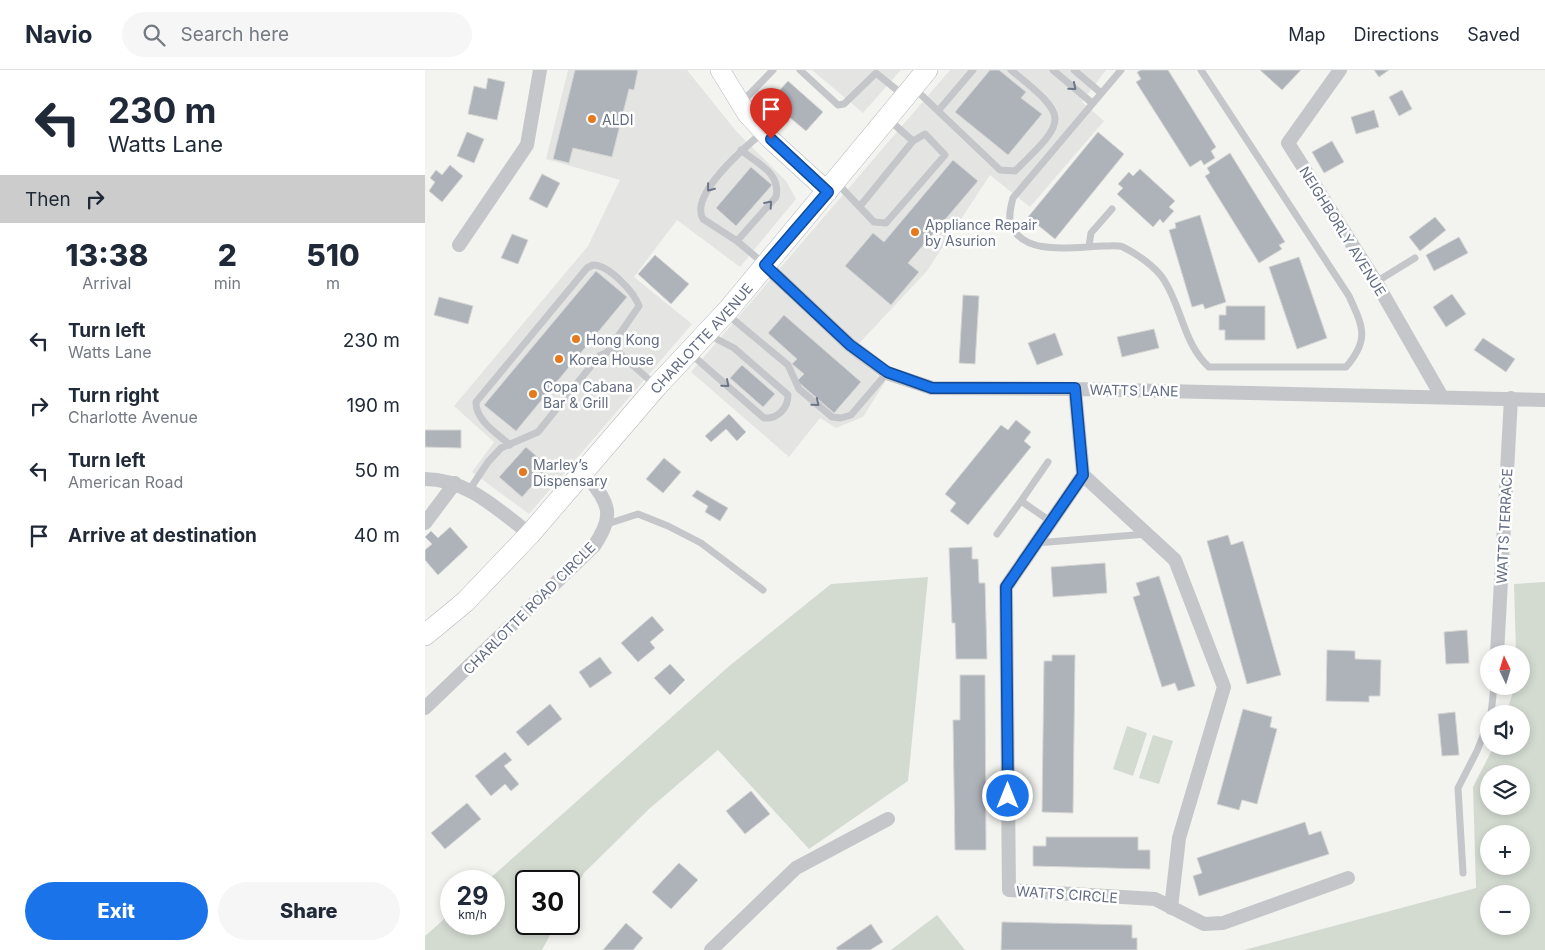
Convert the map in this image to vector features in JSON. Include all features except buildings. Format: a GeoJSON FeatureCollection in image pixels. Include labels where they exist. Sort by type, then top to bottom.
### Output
{"type":"FeatureCollection","features":[{"type":"Feature","properties":{"kind":"main road","name":"CHARLOTTE AVENUE"},"geometry":{"type":"LineString","coordinates":[[425,635],[465,602],[530,534],[657,386],[725,313],[927,70]]}},
{"type":"Feature","properties":{"kind":"street"},"geometry":{"type":"LineString","coordinates":[[459,245],[527,145],[541,70]]}},
{"type":"Feature","properties":{"kind":"street"},"geometry":{"type":"LineString","coordinates":[[720,70],[740,103],[763,132],[832,186]]}},
{"type":"Feature","properties":{"kind":"street","name":"NEIGHBORLY AVENUE"},"geometry":{"type":"LineString","coordinates":[[1340,70],[1288,143],[1376,282],[1442,397]]}},
{"type":"Feature","properties":{"kind":"street","name":"WATTS LANE"},"geometry":{"type":"LineString","coordinates":[[765,265],[850,345],[887,372],[932,388],[1075,388],[1545,400]]}},
{"type":"Feature","properties":{"kind":"street"},"geometry":{"type":"LineString","coordinates":[[1075,388],[1083,475],[1175,560],[1224,687],[1179,838],[1171,908]]}},
{"type":"Feature","properties":{"kind":"street","name":"WATTS TERRACE"},"geometry":{"type":"LineString","coordinates":[[1497,645],[1511,398]]}},
{"type":"Feature","properties":{"kind":"street"},"geometry":{"type":"LineString","coordinates":[[584,471],[607,504],[607,524]]}},
{"type":"Feature","properties":{"kind":"street","name":"WATTS CIRCLE"},"geometry":{"type":"LineString","coordinates":[[1083,475],[1006,587],[1009,890],[1155,899],[1204,924],[1223,923],[1348,878]]}},
{"type":"Feature","properties":{"kind":"street"},"geometry":{"type":"LineString","coordinates":[[425,479],[455,482],[470,489],[530,534]]}},
{"type":"Feature","properties":{"kind":"street"},"geometry":{"type":"LineString","coordinates":[[425,523],[455,482]]}},
{"type":"Feature","properties":{"kind":"street","name":"CHARLOTTE ROAD CIRCLE"},"geometry":{"type":"LineString","coordinates":[[425,708],[595,546],[607,524]]}},
{"type":"Feature","properties":{"kind":"street"},"geometry":{"type":"LineString","coordinates":[[711,950],[796,868],[887,819]]}},
{"type":"Feature","properties":{"kind":"lane"},"geometry":{"type":"LineString","coordinates":[[740,103],[749,98],[773,70]]}},
{"type":"Feature","properties":{"kind":"lane"},"geometry":{"type":"LineString","coordinates":[[800,70],[838,105],[844,104],[877,71],[938,111],[1000,170],[1015,171],[1047,140],[1056,125],[1055,112],[1045,97],[1011,70]]}},
{"type":"Feature","properties":{"kind":"lane"},"geometry":{"type":"LineString","coordinates":[[938,111],[973,70]]}},
{"type":"Feature","properties":{"kind":"lane"},"geometry":{"type":"LineString","coordinates":[[1053,70],[1092,103]]}},
{"type":"Feature","properties":{"kind":"lane"},"geometry":{"type":"LineString","coordinates":[[1074,70],[1101,93]]}},
{"type":"Feature","properties":{"kind":"lane"},"geometry":{"type":"LineString","coordinates":[[1121,70],[1013,198],[1010,215],[1011,225],[1031,245],[1057,249],[1121,246],[1139,257],[1164,279],[1198,357],[1209,367],[1346,367],[1356,355],[1363,337],[1363,326],[1349,296],[1201,70]]}},
{"type":"Feature","properties":{"kind":"lane"},"geometry":{"type":"LineString","coordinates":[[887,119],[913,141]]}},
{"type":"Feature","properties":{"kind":"lane"},"geometry":{"type":"LineString","coordinates":[[763,132],[741,150],[706,192],[700,204],[700,214],[703,219],[737,242],[765,265]]}},
{"type":"Feature","properties":{"kind":"lane"},"geometry":{"type":"LineString","coordinates":[[832,186],[861,205],[874,222],[886,223],[945,155],[925,134],[913,141],[861,205]]}},
{"type":"Feature","properties":{"kind":"lane"},"geometry":{"type":"LineString","coordinates":[[737,242],[776,197],[778,188],[775,177],[741,150]]}},
{"type":"Feature","properties":{"kind":"lane"},"geometry":{"type":"LineString","coordinates":[[1089,246],[1091,233],[1112,209]]}},
{"type":"Feature","properties":{"kind":"lane"},"geometry":{"type":"LineString","coordinates":[[1376,282],[1415,258]]}},
{"type":"Feature","properties":{"kind":"lane"},"geometry":{"type":"LineString","coordinates":[[470,489],[488,462],[501,448],[510,445],[538,432],[599,356],[608,351],[639,306],[634,294],[605,268],[593,265],[587,268],[476,402],[475,409],[480,418],[510,445]]}},
{"type":"Feature","properties":{"kind":"lane"},"geometry":{"type":"LineString","coordinates":[[725,313],[788,364],[799,389],[832,417],[841,418],[851,415],[887,372]]}},
{"type":"Feature","properties":{"kind":"lane"},"geometry":{"type":"LineString","coordinates":[[689,353],[764,418],[777,416],[786,407],[788,395],[734,348],[706,334]]}},
{"type":"Feature","properties":{"kind":"lane"},"geometry":{"type":"LineString","coordinates":[[608,351],[617,352],[657,386]]}},
{"type":"Feature","properties":{"kind":"lane"},"geometry":{"type":"LineString","coordinates":[[997,534],[1048,462]]}},
{"type":"Feature","properties":{"kind":"lane"},"geometry":{"type":"LineString","coordinates":[[1021,501],[1050,521]]}},
{"type":"Feature","properties":{"kind":"lane"},"geometry":{"type":"LineString","coordinates":[[607,524],[638,514],[668,526],[701,543],[763,590]]}},
{"type":"Feature","properties":{"kind":"lane"},"geometry":{"type":"LineString","coordinates":[[1035,543],[1149,534]]}},
{"type":"Feature","properties":{"kind":"lane"},"geometry":{"type":"LineString","coordinates":[[1463,873],[1458,788],[1480,743]]}},
{"type":"Feature","properties":{"kind":"shaded area"},"geometry":{"type":"Polygon","coordinates":[[[568,70],[687,70],[736,131],[786,181],[796,199],[740,267],[677,220],[634,277],[692,324],[529,514],[472,472],[494,442],[454,406],[588,246],[620,180],[546,159],[568,70]]]}},
{"type":"Feature","properties":{"kind":"shaded area"},"geometry":{"type":"Polygon","coordinates":[[[812,70],[901,70],[863,113],[812,70]]]}},
{"type":"Feature","properties":{"kind":"shaded area"},"geometry":{"type":"Polygon","coordinates":[[[950,70],[1106,70],[1082,102],[1104,121],[1030,207],[990,175],[927,271],[850,353],[885,382],[863,417],[836,428],[820,418],[789,457],[691,372],[950,70]]]}},
{"type":"Feature","properties":{"kind":"shaded area"},"geometry":{"type":"Polygon","coordinates":[[[928,577],[908,781],[809,849],[718,750],[649,809],[584,873],[580,880],[580,870],[515,870],[515,935],[550,935],[542,950],[425,950],[425,936],[440,923],[440,935],[505,935],[505,870],[499,870],[728,667],[831,584],[928,577]]]}},
{"type":"Feature","properties":{"kind":"shaded area"},"geometry":{"type":"Polygon","coordinates":[[[1545,582],[1545,950],[1244,950],[1476,888],[1473,787],[1480,773],[1480,815],[1530,815],[1530,765],[1484,765],[1489,755],[1530,755],[1530,705],[1509,705],[1512,695],[1530,695],[1530,645],[1516,645],[1514,584],[1545,582]]]}},
{"type":"Feature","properties":{"kind":"shaded area"},"geometry":{"type":"Polygon","coordinates":[[[1127,726],[1147,733],[1133,776],[1113,769],[1127,726]]]}},
{"type":"Feature","properties":{"kind":"shaded area"},"geometry":{"type":"Polygon","coordinates":[[[1153,735],[1173,741],[1159,784],[1139,778],[1153,735]]]}},
{"type":"Feature","properties":{"kind":"shaded area"},"geometry":{"type":"Polygon","coordinates":[[[937,915],[965,950],[891,950],[937,915]]]}},
{"type":"Feature","properties":{"kind":"place","name":"ALDI"},"geometry":{"type":"Point","coordinates":[592,119]}},
{"type":"Feature","properties":{"kind":"place","name":"Appliance Repair by Asurion"},"geometry":{"type":"Point","coordinates":[915,232]}},
{"type":"Feature","properties":{"kind":"place","name":"Hong Kong"},"geometry":{"type":"Point","coordinates":[576,339]}},
{"type":"Feature","properties":{"kind":"place","name":"Korea House"},"geometry":{"type":"Point","coordinates":[559,359]}},
{"type":"Feature","properties":{"kind":"place","name":"Copa Cabana Bar & Grill"},"geometry":{"type":"Point","coordinates":[533,394]}},
{"type":"Feature","properties":{"kind":"place","name":"Marley’s Dispensary"},"geometry":{"type":"Point","coordinates":[523,472]}},
{"type":"Feature","properties":{"kind":"route"},"geometry":{"type":"LineString","coordinates":[[771,139],[828,192],[765,265],[850,345],[887,372],[932,388],[1075,388],[1078,444],[1083,475],[1006,587],[1008,796]]}}]}
